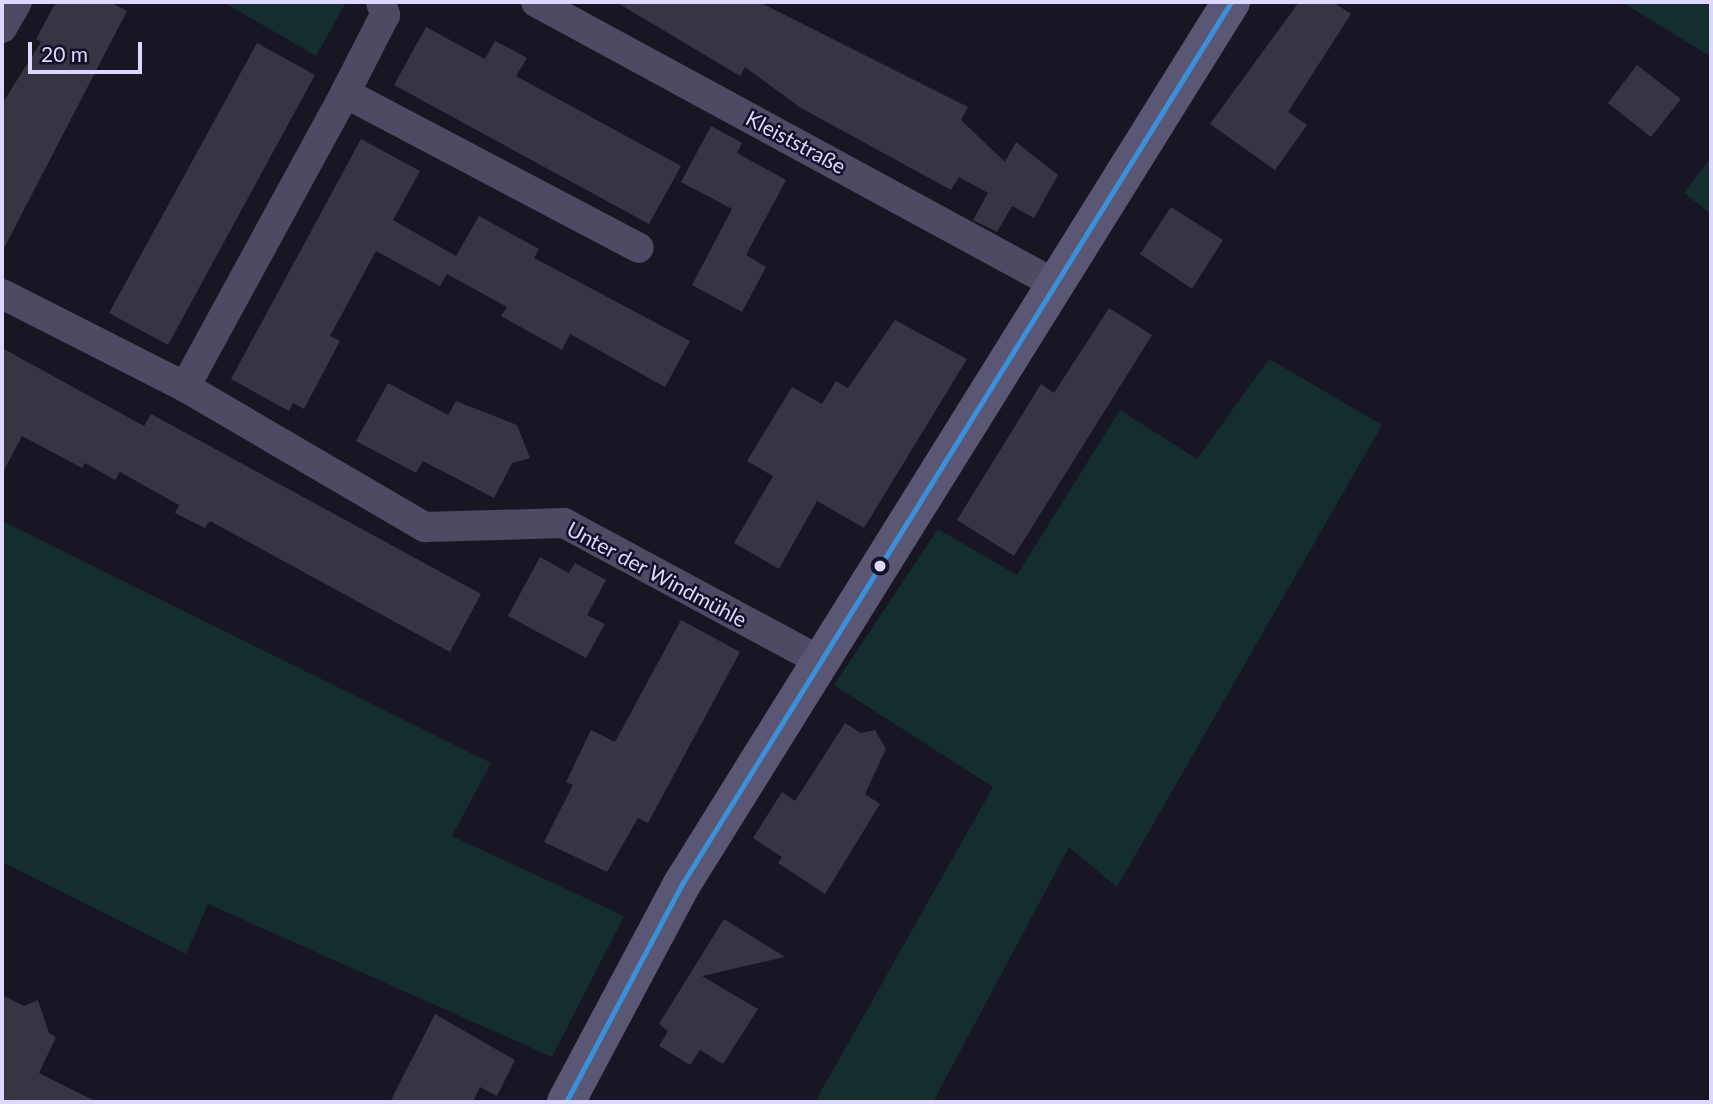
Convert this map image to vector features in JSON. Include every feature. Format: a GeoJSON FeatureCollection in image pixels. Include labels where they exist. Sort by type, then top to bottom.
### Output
{"type":"FeatureCollection","features":[{"type":"Feature","properties":{"kind":"street"},"geometry":{"type":"LineString","coordinates":[[2,29],[17,2]]}},
{"type":"Feature","properties":{"kind":"street"},"geometry":{"type":"LineString","coordinates":[[185,387],[385,15],[381,2]]}},
{"type":"Feature","properties":{"kind":"street","name":"Kleiststraße"},"geometry":{"type":"LineString","coordinates":[[536,2],[1055,284]]}},
{"type":"Feature","properties":{"kind":"street"},"geometry":{"type":"LineString","coordinates":[[566,1102],[682,884],[1231,2]]}},
{"type":"Feature","properties":{"kind":"street"},"geometry":{"type":"LineString","coordinates":[[345,93],[639,248]]}},
{"type":"Feature","properties":{"kind":"street","name":"Unter der Windmühle"},"geometry":{"type":"LineString","coordinates":[[2,293],[185,387],[425,527],[564,523],[822,662]]}},
{"type":"Feature","properties":{"kind":"green space"},"geometry":{"type":"Polygon","coordinates":[[[223,2],[346,2],[316,56],[223,2]]]}},
{"type":"Feature","properties":{"kind":"green space"},"geometry":{"type":"Polygon","coordinates":[[[1622,2],[1711,2],[1711,57],[1622,2]]]}},
{"type":"Feature","properties":{"kind":"green space"},"geometry":{"type":"Polygon","coordinates":[[[1711,157],[1711,214],[1684,193],[1711,157]]]}},
{"type":"Feature","properties":{"kind":"green space"},"geometry":{"type":"Polygon","coordinates":[[[1269,359],[1382,425],[1117,887],[1069,847],[933,1102],[815,1102],[993,787],[834,685],[938,529],[1017,575],[1120,410],[1197,459],[1269,359]]]}},
{"type":"Feature","properties":{"kind":"green space"},"geometry":{"type":"Polygon","coordinates":[[[2,521],[491,763],[452,836],[624,916],[552,1057],[208,904],[186,954],[2,862],[2,521]]]}},
{"type":"Feature","properties":{"kind":"building"},"geometry":{"type":"Polygon","coordinates":[[[56,2],[110,2],[127,11],[2,252],[2,104],[41,42],[36,39],[56,2]]]}},
{"type":"Feature","properties":{"kind":"building"},"geometry":{"type":"Polygon","coordinates":[[[616,2],[759,2],[968,107],[961,120],[1005,162],[1016,142],[1058,175],[1034,218],[1012,206],[997,232],[973,220],[988,193],[959,177],[951,190],[801,108],[745,67],[740,76],[616,2]]]}},
{"type":"Feature","properties":{"kind":"building"},"geometry":{"type":"Polygon","coordinates":[[[1299,2],[1333,2],[1351,14],[1288,112],[1307,125],[1275,170],[1210,124],[1299,2]]]}},
{"type":"Feature","properties":{"kind":"building"},"geometry":{"type":"Polygon","coordinates":[[[426,27],[485,59],[495,41],[511,49],[527,58],[516,76],[681,166],[649,224],[394,85],[426,27]]]}},
{"type":"Feature","properties":{"kind":"building"},"geometry":{"type":"Polygon","coordinates":[[[257,43],[315,75],[168,345],[109,313],[257,43]]]}},
{"type":"Feature","properties":{"kind":"building"},"geometry":{"type":"Polygon","coordinates":[[[1637,65],[1681,99],[1651,137],[1608,103],[1637,65]]]}},
{"type":"Feature","properties":{"kind":"building"},"geometry":{"type":"Polygon","coordinates":[[[711,126],[742,143],[737,153],[786,180],[746,255],[766,267],[742,312],[692,285],[732,209],[681,182],[711,126]]]}},
{"type":"Feature","properties":{"kind":"building"},"geometry":{"type":"Polygon","coordinates":[[[361,139],[420,171],[393,220],[456,256],[479,216],[539,249],[534,258],[690,341],[665,387],[570,334],[562,350],[501,316],[507,307],[447,274],[440,286],[376,251],[330,336],[340,341],[304,409],[293,403],[289,411],[231,379],[361,139]]]}},
{"type":"Feature","properties":{"kind":"building"},"geometry":{"type":"Polygon","coordinates":[[[1171,207],[1223,240],[1192,289],[1140,254],[1171,207]]]}},
{"type":"Feature","properties":{"kind":"building"},"geometry":{"type":"Polygon","coordinates":[[[1109,308],[1152,335],[1014,556],[957,520],[1041,384],[1054,393],[1109,308]]]}},
{"type":"Feature","properties":{"kind":"building"},"geometry":{"type":"Polygon","coordinates":[[[895,320],[967,359],[864,528],[817,501],[779,569],[734,543],[773,476],[747,461],[792,387],[822,404],[836,381],[848,388],[895,320]]]}},
{"type":"Feature","properties":{"kind":"building"},"geometry":{"type":"Polygon","coordinates":[[[2,348],[144,426],[151,414],[481,594],[450,652],[210,521],[205,528],[175,513],[179,505],[120,472],[115,480],[85,463],[82,468],[22,436],[2,474],[2,348]]]}},
{"type":"Feature","properties":{"kind":"building"},"geometry":{"type":"Polygon","coordinates":[[[388,383],[448,415],[456,401],[517,425],[530,458],[512,463],[494,498],[423,461],[416,473],[356,441],[388,383]]]}},
{"type":"Feature","properties":{"kind":"building"},"geometry":{"type":"Polygon","coordinates":[[[540,557],[569,573],[575,563],[606,580],[587,615],[605,624],[586,658],[508,616],[540,557]]]}},
{"type":"Feature","properties":{"kind":"building"},"geometry":{"type":"Polygon","coordinates":[[[681,620],[740,652],[648,823],[638,818],[607,872],[544,842],[573,785],[566,782],[591,730],[615,742],[681,620]]]}},
{"type":"Feature","properties":{"kind":"building"},"geometry":{"type":"Polygon","coordinates":[[[845,723],[861,733],[875,730],[886,749],[865,794],[880,804],[825,894],[778,863],[782,857],[753,838],[782,792],[795,801],[845,723]]]}},
{"type":"Feature","properties":{"kind":"building"},"geometry":{"type":"Polygon","coordinates":[[[724,919],[785,957],[702,976],[758,1009],[723,1064],[700,1050],[690,1065],[659,1046],[668,1031],[659,1024],[724,919]]]}},
{"type":"Feature","properties":{"kind":"building"},"geometry":{"type":"Polygon","coordinates":[[[2,995],[24,1006],[38,1000],[49,1033],[56,1037],[39,1073],[97,1102],[2,1102],[2,995]]]}},
{"type":"Feature","properties":{"kind":"building"},"geometry":{"type":"Polygon","coordinates":[[[435,1014],[515,1060],[497,1096],[480,1087],[473,1102],[390,1102],[435,1014]]]}},
{"type":"Feature","properties":{"kind":"transit line"},"geometry":{"type":"LineString","coordinates":[[566,1102],[682,884],[1231,2]]}}]}
